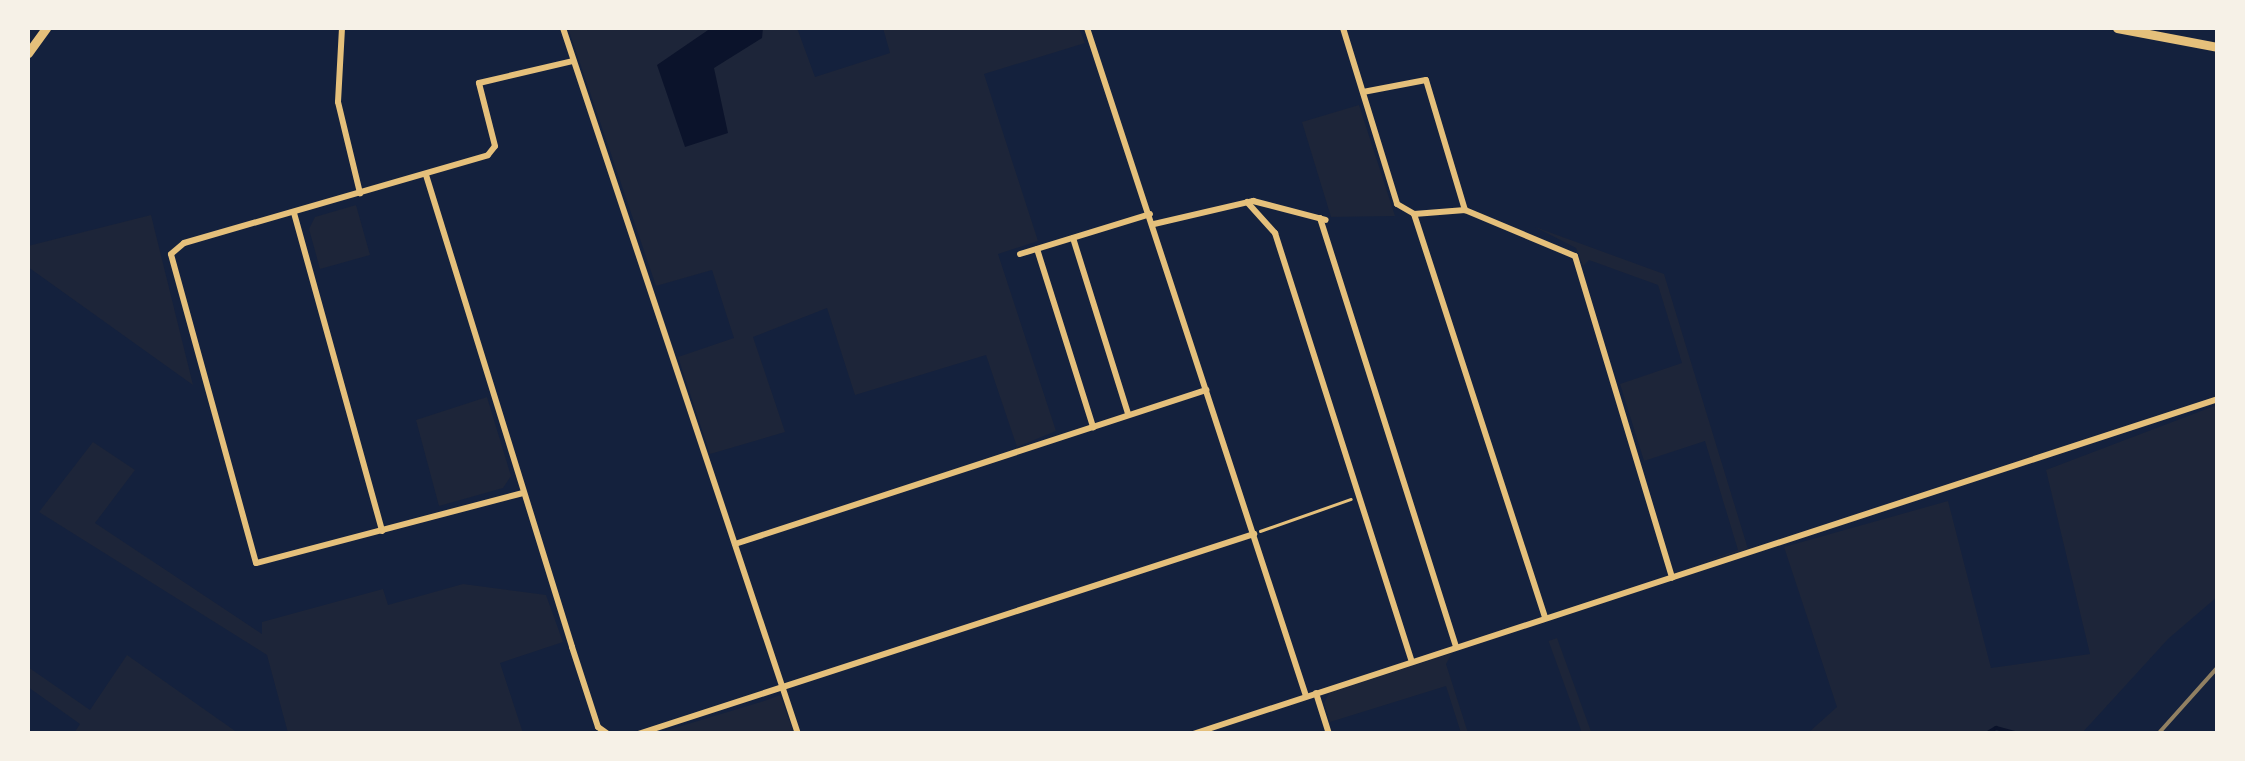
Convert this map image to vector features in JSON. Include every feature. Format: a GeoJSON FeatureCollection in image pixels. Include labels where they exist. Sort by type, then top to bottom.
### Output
{"type":"FeatureCollection","features":[{"type":"Feature","properties":{"kind":"street"},"geometry":{"type":"LineString","coordinates":[[28,52],[46,28]]}},
{"type":"Feature","properties":{"kind":"street"},"geometry":{"type":"LineString","coordinates":[[342,28],[338,102],[360,194]]}},
{"type":"Feature","properties":{"kind":"street"},"geometry":{"type":"LineString","coordinates":[[563,28],[798,734]]}},
{"type":"Feature","properties":{"kind":"street"},"geometry":{"type":"LineString","coordinates":[[1087,28],[1306,696]]}},
{"type":"Feature","properties":{"kind":"street"},"geometry":{"type":"LineString","coordinates":[[1342,28],[1397,204],[1414,214],[1466,210],[1575,256],[1672,578]]}},
{"type":"Feature","properties":{"kind":"street"},"geometry":{"type":"LineString","coordinates":[[2117,28],[2174,32],[2218,47]]}},
{"type":"Feature","properties":{"kind":"street"},"geometry":{"type":"LineString","coordinates":[[522,493],[256,563],[173,249],[426,175],[494,150],[478,92],[483,80],[574,61]]}},
{"type":"Feature","properties":{"kind":"street"},"geometry":{"type":"LineString","coordinates":[[1364,92],[1426,80],[1466,210]]}},
{"type":"Feature","properties":{"kind":"street"},"geometry":{"type":"LineString","coordinates":[[426,175],[598,727],[608,734]]}},
{"type":"Feature","properties":{"kind":"street"},"geometry":{"type":"LineString","coordinates":[[1154,224],[1247,202],[1275,202],[1323,219],[1456,647]]}},
{"type":"Feature","properties":{"kind":"street"},"geometry":{"type":"LineString","coordinates":[[1247,202],[1274,232],[1412,662]]}},
{"type":"Feature","properties":{"kind":"street"},"geometry":{"type":"LineString","coordinates":[[294,212],[382,531]]}},
{"type":"Feature","properties":{"kind":"street"},"geometry":{"type":"LineString","coordinates":[[1020,254],[1150,214]]}},
{"type":"Feature","properties":{"kind":"street"},"geometry":{"type":"LineString","coordinates":[[1414,214],[1545,618]]}},
{"type":"Feature","properties":{"kind":"street"},"geometry":{"type":"LineString","coordinates":[[1073,238],[1128,414]]}},
{"type":"Feature","properties":{"kind":"street"},"geometry":{"type":"LineString","coordinates":[[1037,248],[1093,426]]}},
{"type":"Feature","properties":{"kind":"street"},"geometry":{"type":"LineString","coordinates":[[735,544],[1207,390]]}},
{"type":"Feature","properties":{"kind":"street"},"geometry":{"type":"LineString","coordinates":[[1193,734],[2218,399]]}},
{"type":"Feature","properties":{"kind":"street"},"geometry":{"type":"LineString","coordinates":[[638,734],[1254,534]]}},
{"type":"Feature","properties":{"kind":"street"},"geometry":{"type":"LineString","coordinates":[[1316,693],[1329,734]]}},
{"type":"Feature","properties":{"kind":"path"},"geometry":{"type":"LineString","coordinates":[[1254,534],[1359,496]]}},
{"type":"Feature","properties":{"kind":"shaded area"},"geometry":{"type":"Polygon","coordinates":[[[568,28],[797,28],[815,77],[890,53],[883,28],[1079,28],[1085,43],[984,74],[1038,241],[998,254],[1056,431],[1017,447],[986,355],[855,395],[827,308],[753,337],[785,432],[710,454],[678,357],[734,338],[712,270],[656,286],[568,28]]]}},
{"type":"Feature","properties":{"kind":"shaded area"},"geometry":{"type":"Polygon","coordinates":[[[711,28],[763,28],[762,38],[714,68],[728,133],[685,147],[657,65],[711,28]]]}},
{"type":"Feature","properties":{"kind":"shaded area"},"geometry":{"type":"Polygon","coordinates":[[[1359,105],[1395,216],[1331,217],[1302,122],[1359,105]]]}},
{"type":"Feature","properties":{"kind":"shaded area"},"geometry":{"type":"Polygon","coordinates":[[[356,205],[370,255],[320,269],[309,229],[315,217],[356,205]]]}},
{"type":"Feature","properties":{"kind":"shaded area"},"geometry":{"type":"Polygon","coordinates":[[[151,215],[193,385],[28,267],[28,246],[151,215]]]}},
{"type":"Feature","properties":{"kind":"shaded area"},"geometry":{"type":"Polygon","coordinates":[[[1535,227],[1664,274],[1748,549],[1694,565],[1738,550],[1705,441],[1644,461],[1620,384],[1682,363],[1658,285],[1589,260],[1583,266],[1576,248],[1535,227]]]}},
{"type":"Feature","properties":{"kind":"shaded area"},"geometry":{"type":"Polygon","coordinates":[[[487,397],[511,476],[503,488],[439,506],[416,420],[487,397]]]}},
{"type":"Feature","properties":{"kind":"shaded area"},"geometry":{"type":"Polygon","coordinates":[[[2217,405],[2217,597],[2168,639],[2082,733],[1808,733],[1837,707],[1784,547],[1948,501],[1991,668],[2090,654],[2046,470],[2217,405]]]}},
{"type":"Feature","properties":{"kind":"shaded area"},"geometry":{"type":"Polygon","coordinates":[[[93,442],[135,470],[95,523],[262,634],[262,622],[383,589],[388,605],[463,584],[546,595],[563,642],[500,663],[523,733],[288,733],[267,655],[39,512],[93,442]]]}},
{"type":"Feature","properties":{"kind":"shaded area"},"geometry":{"type":"Polygon","coordinates":[[[1557,638],[1592,733],[1582,734],[1549,641],[1557,638]]]}},
{"type":"Feature","properties":{"kind":"shaded area"},"geometry":{"type":"Polygon","coordinates":[[[1452,653],[1446,664],[1468,733],[1461,733],[1446,686],[1330,722],[1324,703],[1329,693],[1452,653]]]}},
{"type":"Feature","properties":{"kind":"shaded area"},"geometry":{"type":"Polygon","coordinates":[[[127,655],[238,733],[74,733],[80,724],[28,687],[28,667],[90,710],[127,655]]]}},
{"type":"Feature","properties":{"kind":"shaded area"},"geometry":{"type":"Polygon","coordinates":[[[780,695],[794,733],[658,733],[767,700],[780,695]]]}},
{"type":"Feature","properties":{"kind":"waterway"},"geometry":{"type":"LineString","coordinates":[[1986,734],[1996,728],[2019,734]]}},
{"type":"Feature","properties":{"kind":"railway"},"geometry":{"type":"LineString","coordinates":[[2158,734],[2218,667]]}}]}
